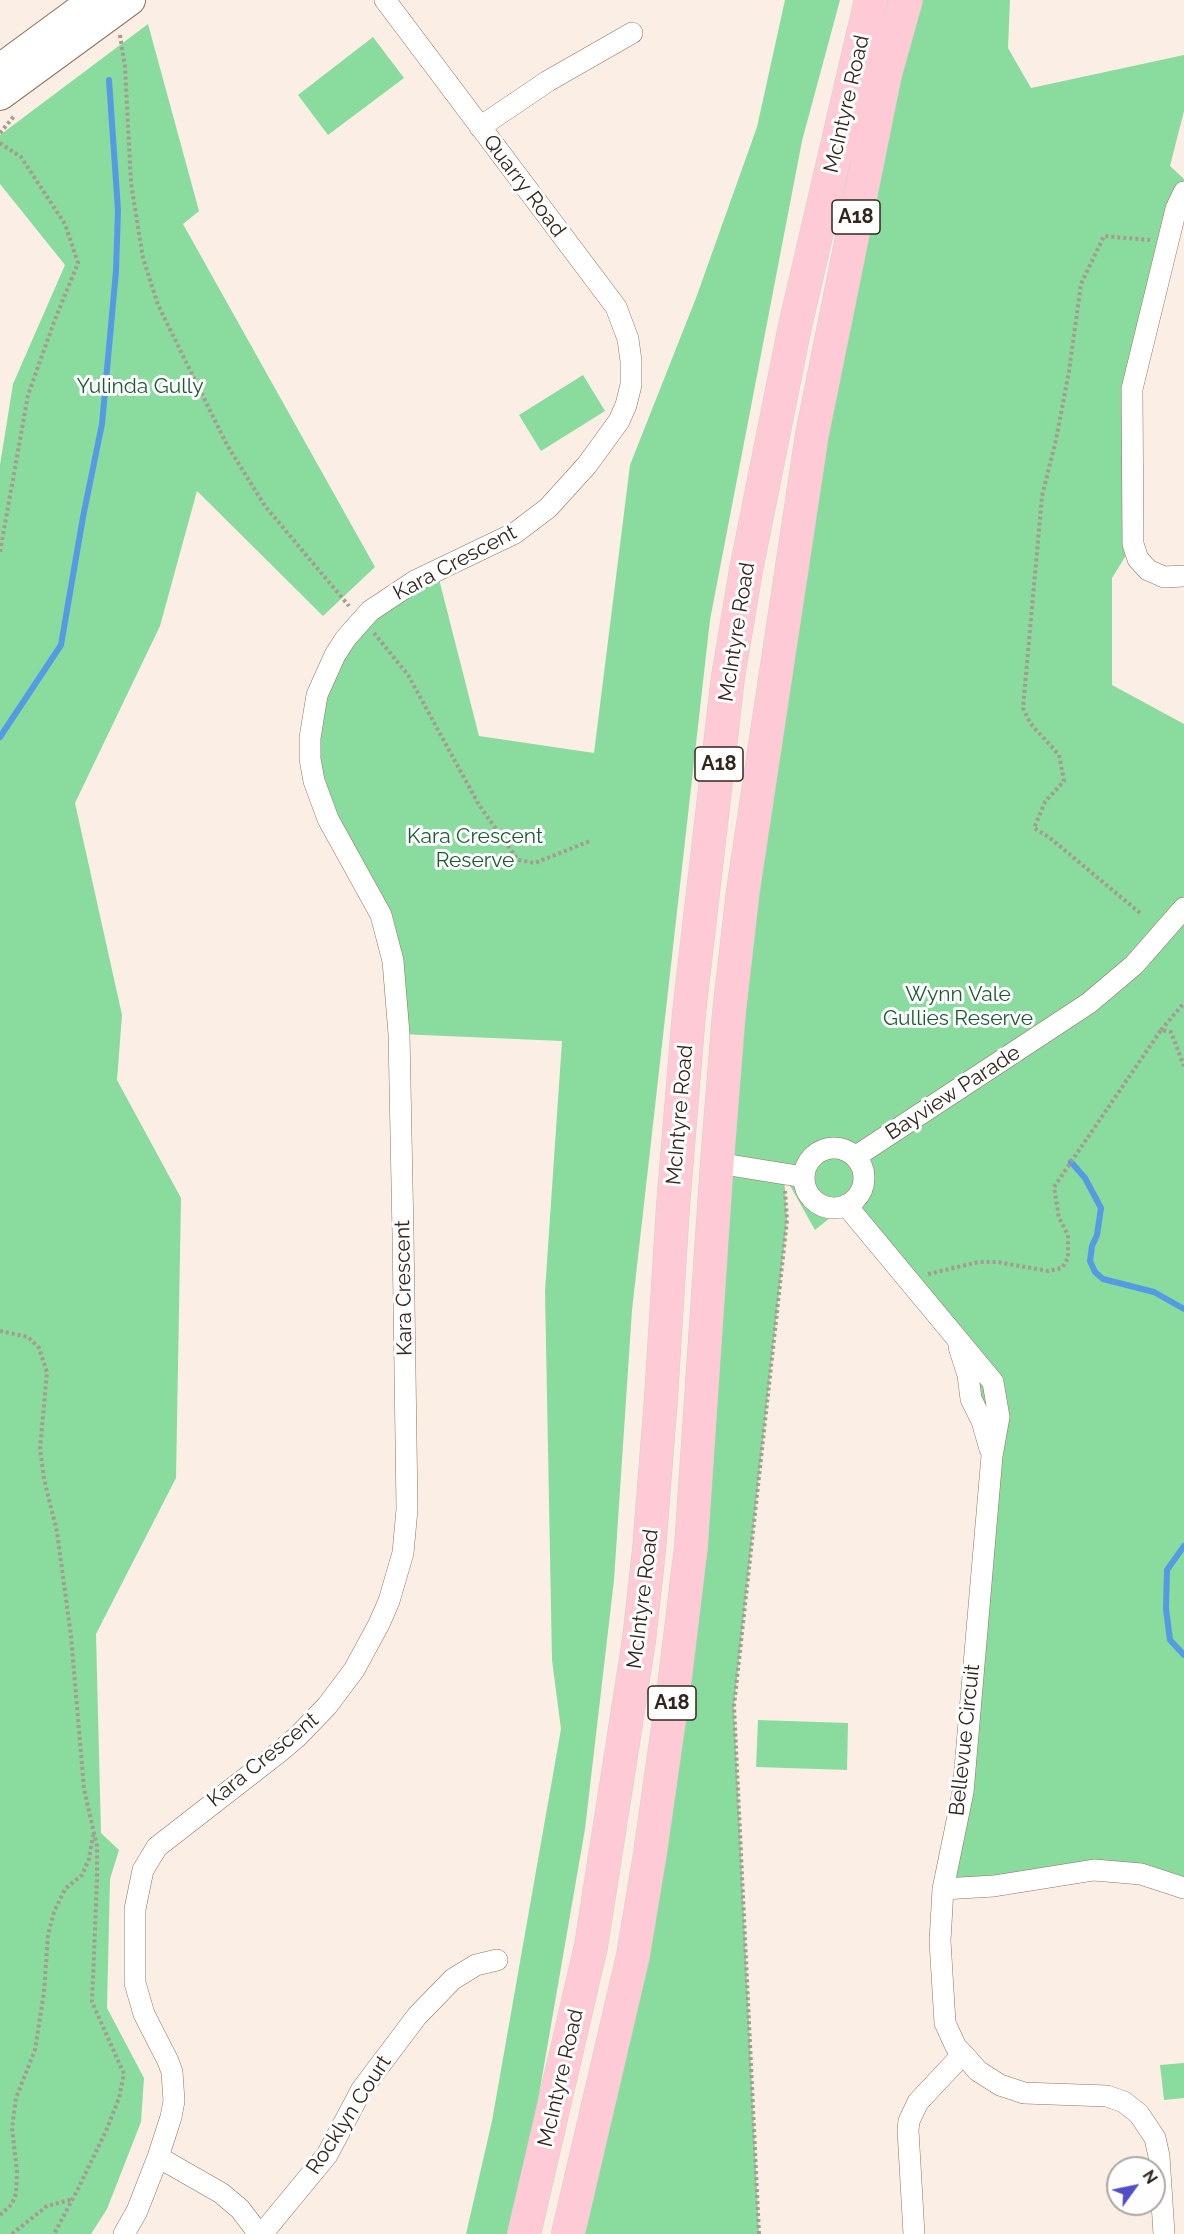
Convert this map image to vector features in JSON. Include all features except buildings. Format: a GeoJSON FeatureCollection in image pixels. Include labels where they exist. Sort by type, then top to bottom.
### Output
{"type":"FeatureCollection","features":[{"type":"Feature","properties":{"kind":"main road"},"geometry":{"type":"LineString","coordinates":[[0,69],[130,0]]}},
{"type":"Feature","properties":{"kind":"main road","name":"McIntyre Road"},"geometry":{"type":"LineString","coordinates":[[524,2234],[591,1946],[629,1708],[650,1550],[672,1206],[689,1013],[729,677],[746,570],[795,326],[871,0]]}},
{"type":"Feature","properties":{"kind":"main road","name":"McIntyre Road"},"geometry":{"type":"LineString","coordinates":[[568,2234],[633,1956],[675,1679],[690,1547],[729,1013],[743,891],[812,435],[885,75],[906,0]]}},
{"type":"Feature","properties":{"kind":"main road"},"geometry":{"type":"LineString","coordinates":[[0,95],[102,13]]}},
{"type":"Feature","properties":{"kind":"main road"},"geometry":{"type":"LineString","coordinates":[[672,1206],[717,1163],[680,1114]]}},
{"type":"Feature","properties":{"kind":"street","name":"Quarry Road"},"geometry":{"type":"LineString","coordinates":[[385,0],[616,307],[628,339],[631,385]]}},
{"type":"Feature","properties":{"kind":"street"},"geometry":{"type":"LineString","coordinates":[[480,127],[548,81],[632,33]]}},
{"type":"Feature","properties":{"kind":"street"},"geometry":{"type":"LineString","coordinates":[[1184,192],[1176,209],[1134,378],[1133,544],[1138,559],[1148,570],[1164,577],[1184,576]]}},
{"type":"Feature","properties":{"kind":"street","name":"Kara Crescent"},"geometry":{"type":"LineString","coordinates":[[124,2234],[137,2211],[158,2157],[173,2108],[173,2086],[168,2061],[144,2014],[135,1983],[135,1909],[143,1869],[157,1847],[297,1737],[327,1706],[354,1670],[379,1624],[389,1601],[403,1553],[407,1509],[403,1234],[399,1034],[393,961],[381,915],[321,802],[310,759],[310,738],[317,695],[335,655],[370,611],[415,581],[493,546],[515,533],[548,508],[587,465],[619,421],[631,385]]}},
{"type":"Feature","properties":{"kind":"street","name":"Bayview Parade"},"geometry":{"type":"LineString","coordinates":[[855,1157],[1089,1003],[1134,965],[1184,908]]}},
{"type":"Feature","properties":{"kind":"street"},"geometry":{"type":"LineString","coordinates":[[717,1163],[794,1176],[804,1184],[807,1194],[814,1202],[827,1208],[838,1209],[854,1202],[860,1194],[864,1178],[862,1167],[855,1157],[843,1150],[832,1148],[819,1151],[810,1159],[805,1168],[794,1176]]}},
{"type":"Feature","properties":{"kind":"street","name":"Bellevue Circuit"},"geometry":{"type":"LineString","coordinates":[[846,1205],[993,1382],[999,1417],[992,1456],[963,1792],[944,1889],[940,1941],[945,2023],[956,2047],[978,2071],[1000,2085],[1024,2093],[1107,2096],[1124,2102],[1139,2114],[1149,2125],[1157,2147],[1164,2234]]}},
{"type":"Feature","properties":{"kind":"street"},"geometry":{"type":"LineString","coordinates":[[944,1889],[994,1886],[1094,1870],[1141,1874],[1184,1888]]}},
{"type":"Feature","properties":{"kind":"street","name":"Rocklyn Court"},"geometry":{"type":"LineString","coordinates":[[260,2234],[327,2155],[362,2089],[417,2016],[453,1979],[476,1965],[497,1960]]}},
{"type":"Feature","properties":{"kind":"street"},"geometry":{"type":"LineString","coordinates":[[915,2234],[909,2121],[918,2102],[963,2054]]}},
{"type":"Feature","properties":{"kind":"street"},"geometry":{"type":"LineString","coordinates":[[158,2157],[221,2193],[240,2209],[260,2234]]}},
{"type":"Feature","properties":{"kind":"path"},"geometry":{"type":"LineString","coordinates":[[102,13],[124,67],[131,183],[143,258],[158,305],[227,445],[265,506],[408,675],[479,805],[518,860],[536,863],[590,841]]}},
{"type":"Feature","properties":{"kind":"path"},"geometry":{"type":"LineString","coordinates":[[0,143],[21,157],[65,224],[78,263],[28,395],[0,552]]}},
{"type":"Feature","properties":{"kind":"path"},"geometry":{"type":"LineString","coordinates":[[1140,913],[1050,838],[1034,828],[1045,802],[1064,781],[1059,755],[1030,723],[1023,708],[1042,496],[1056,440],[1082,284],[1104,236],[1168,241]]}},
{"type":"Feature","properties":{"kind":"path"},"geometry":{"type":"LineString","coordinates":[[907,1279],[980,1262],[998,1262],[1048,1271],[1062,1268],[1068,1258],[1068,1235],[1059,1218],[1054,1187],[1161,1030],[1184,1003]]}},
{"type":"Feature","properties":{"kind":"path"},"geometry":{"type":"LineString","coordinates":[[1161,1030],[1171,1032],[1184,1066]]}},
{"type":"Feature","properties":{"kind":"path"},"geometry":{"type":"LineString","coordinates":[[759,2234],[734,1706],[787,1220],[794,1176]]}},
{"type":"Feature","properties":{"kind":"path"},"geometry":{"type":"LineString","coordinates":[[0,1331],[28,1337],[39,1348],[47,1372],[40,1449],[57,1532],[70,1636],[84,1789],[97,1846],[98,1878],[92,2001],[124,2074],[119,2098],[73,2199],[54,2234]]}},
{"type":"Feature","properties":{"kind":"path"},"geometry":{"type":"LineString","coordinates":[[0,2215],[12,2204],[16,2194],[17,2172],[12,2128],[16,2097],[36,2050],[44,1992],[45,1959],[51,1924],[60,1897],[65,1889],[81,1875],[89,1859],[94,1832]]}},
{"type":"Feature","properties":{"kind":"path"},"geometry":{"type":"LineString","coordinates":[[12,2234],[47,2206],[73,2199]]}},
{"type":"Feature","properties":{"kind":"green space","name":"Kara Crescent Reserve"},"geometry":{"type":"Polygon","coordinates":[[[785,0],[840,0],[802,141],[710,620],[632,1310],[614,1580],[585,1829],[536,2112],[507,2234],[466,2234],[492,2121],[561,1729],[552,1660],[545,1291],[562,1041],[399,1034],[393,961],[328,819],[312,716],[361,621],[439,579],[479,736],[594,753],[630,465],[696,298],[757,127],[785,0]]]}},
{"type":"Feature","properties":{"kind":"green space","name":"Wynn Vale Gullies Reserve"},"geometry":{"type":"Polygon","coordinates":[[[906,0],[1010,0],[1008,48],[1031,88],[1184,55],[1184,111],[1170,166],[1184,179],[1184,192],[1134,378],[1133,544],[1112,578],[1112,685],[1184,724],[1184,1888],[1141,1874],[943,1889],[992,1456],[957,1341],[846,1205],[815,1230],[784,1175],[787,1220],[734,1706],[759,2234],[568,2234],[633,1956],[743,891],[906,0]]]}},
{"type":"Feature","properties":{"kind":"green space","name":"Yulinda Gully"},"geometry":{"type":"Polygon","coordinates":[[[148,24],[199,211],[183,224],[375,567],[323,616],[197,491],[160,626],[75,803],[122,1015],[117,1080],[181,1198],[176,1478],[96,1634],[101,1833],[119,1850],[110,1879],[107,2008],[144,2078],[141,2122],[107,2209],[91,2234],[0,2234],[0,465],[13,384],[65,265],[0,184],[0,135],[148,24]]]}},
{"type":"Feature","properties":{"kind":"green space"},"geometry":{"type":"Polygon","coordinates":[[[373,37],[404,78],[328,135],[298,95],[373,37]]]}},
{"type":"Feature","properties":{"kind":"green space"},"geometry":{"type":"Polygon","coordinates":[[[583,375],[605,411],[541,451],[519,415],[583,375]]]}},
{"type":"Feature","properties":{"kind":"green space"},"geometry":{"type":"Polygon","coordinates":[[[758,1720],[848,1723],[847,1770],[756,1767],[758,1720]]]}},
{"type":"Feature","properties":{"kind":"green space"},"geometry":{"type":"Polygon","coordinates":[[[1184,2063],[1184,2098],[1164,2100],[1160,2065],[1184,2063]]]}},
{"type":"Feature","properties":{"kind":"waterway"},"geometry":{"type":"LineString","coordinates":[[0,737],[61,645],[102,424],[116,271],[118,210],[109,80]]}},
{"type":"Feature","properties":{"kind":"waterway"},"geometry":{"type":"LineString","coordinates":[[1071,1162],[1085,1178],[1101,1208],[1090,1261],[1095,1272],[1103,1279],[1154,1292],[1184,1309]]}},
{"type":"Feature","properties":{"kind":"waterway"},"geometry":{"type":"LineString","coordinates":[[1184,1546],[1167,1570],[1166,1609],[1170,1640],[1184,1655]]}}]}
